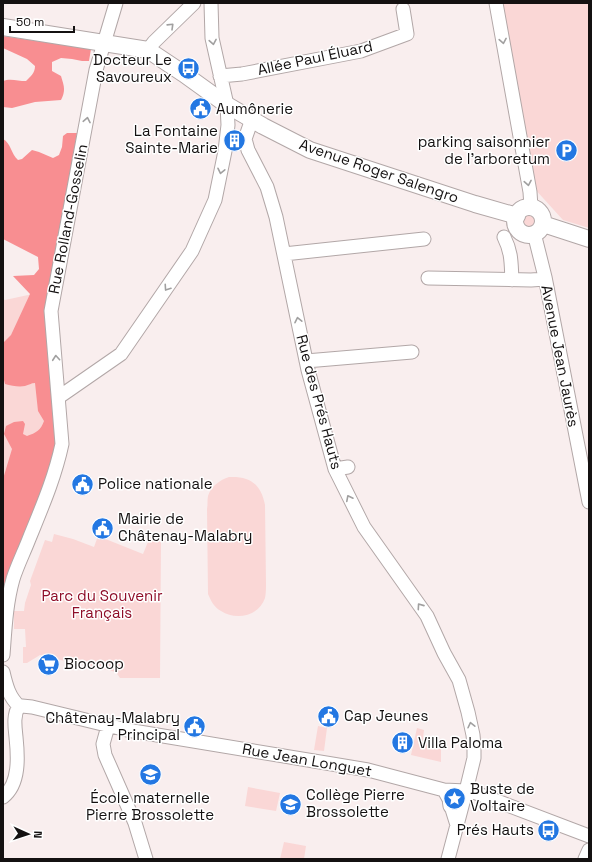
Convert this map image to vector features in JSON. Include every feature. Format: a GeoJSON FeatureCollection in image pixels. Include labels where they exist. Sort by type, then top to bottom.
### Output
{"type":"FeatureCollection","features":[{"type":"Feature","properties":{"kind":"main road","name":"Avenue Roger Salengro"},"geometry":{"type":"LineString","coordinates":[[3,27],[148,50],[227,105],[310,150],[516,216]]}},
{"type":"Feature","properties":{"kind":"main road"},"geometry":{"type":"LineString","coordinates":[[525,207],[531,207],[537,209],[541,213],[543,219],[538,229],[529,234],[519,230],[515,221],[519,211],[525,207]]}},
{"type":"Feature","properties":{"kind":"main road"},"geometry":{"type":"LineString","coordinates":[[538,229],[589,239]]}},
{"type":"Feature","properties":{"kind":"street","name":"Rue Rolland-Gosselin"},"geometry":{"type":"LineString","coordinates":[[3,655],[5,622],[14,577],[51,486],[60,456],[62,444],[51,311],[96,70],[116,3]]}},
{"type":"Feature","properties":{"kind":"street"},"geometry":{"type":"LineString","coordinates":[[148,50],[154,42],[194,3]]}},
{"type":"Feature","properties":{"kind":"street"},"geometry":{"type":"LineString","coordinates":[[59,397],[121,354],[192,251],[215,200],[225,151],[228,125],[227,105],[212,38],[211,3]]}},
{"type":"Feature","properties":{"kind":"street"},"geometry":{"type":"LineString","coordinates":[[496,3],[530,192],[531,207]]}},
{"type":"Feature","properties":{"kind":"street","name":"Allée Paul Éluard"},"geometry":{"type":"LineString","coordinates":[[220,76],[242,74],[361,51],[407,34],[403,9]]}},
{"type":"Feature","properties":{"kind":"street","name":"Rue des Prés Hauts"},"geometry":{"type":"LineString","coordinates":[[252,119],[245,139],[248,150],[267,187],[276,217],[306,361],[341,468],[364,527],[427,616],[444,653],[459,680],[468,712],[473,735],[474,758],[448,859]]}},
{"type":"Feature","properties":{"kind":"street","name":"Avenue Jean Jaurès"},"geometry":{"type":"LineString","coordinates":[[538,229],[545,279],[589,502]]}},
{"type":"Feature","properties":{"kind":"street"},"geometry":{"type":"LineString","coordinates":[[504,237],[509,248],[511,258],[512,280]]}},
{"type":"Feature","properties":{"kind":"street"},"geometry":{"type":"LineString","coordinates":[[284,254],[424,239]]}},
{"type":"Feature","properties":{"kind":"street"},"geometry":{"type":"LineString","coordinates":[[428,278],[512,280],[545,279]]}},
{"type":"Feature","properties":{"kind":"street"},"geometry":{"type":"LineString","coordinates":[[306,361],[412,352]]}},
{"type":"Feature","properties":{"kind":"street"},"geometry":{"type":"LineString","coordinates":[[3,674],[10,696],[19,706],[15,719],[17,762],[15,776],[11,787],[3,797]]}},
{"type":"Feature","properties":{"kind":"street","name":"Rue Jean Longuet"},"geometry":{"type":"LineString","coordinates":[[19,706],[32,707],[108,726],[164,737],[223,745],[368,770],[444,790],[466,791],[589,836]]}},
{"type":"Feature","properties":{"kind":"street"},"geometry":{"type":"LineString","coordinates":[[108,726],[103,744],[104,755],[135,823],[146,859]]}},
{"type":"Feature","properties":{"kind":"street"},"geometry":{"type":"LineString","coordinates":[[444,790],[449,799],[457,825]]}},
{"type":"Feature","properties":{"kind":"street"},"geometry":{"type":"LineString","coordinates":[[585,859],[589,850]]}},
{"type":"Feature","properties":{"kind":"green space"},"geometry":{"type":"Polygon","coordinates":[[[500,3],[589,3],[589,228],[563,220],[533,187],[500,3]]]}},
{"type":"Feature","properties":{"kind":"green space"},"geometry":{"type":"Polygon","coordinates":[[[530,212],[536,215],[539,221],[536,227],[530,230],[524,227],[521,221],[524,215],[530,212]]]}},
{"type":"Feature","properties":{"kind":"green space"},"geometry":{"type":"Polygon","coordinates":[[[51,290],[46,310],[51,394],[57,443],[3,589],[3,299],[5,300],[51,290]]]}},
{"type":"Feature","properties":{"kind":"green space"},"geometry":{"type":"Polygon","coordinates":[[[229,477],[243,478],[253,483],[261,492],[265,505],[265,598],[258,609],[252,613],[240,616],[227,614],[216,608],[208,594],[207,509],[209,492],[219,482],[229,477]]]}},
{"type":"Feature","properties":{"kind":"green space","name":"Parc du Souvenir Français"},"geometry":{"type":"Polygon","coordinates":[[[54,534],[94,547],[98,536],[143,554],[150,537],[161,542],[160,678],[120,678],[116,672],[88,667],[89,662],[67,656],[65,661],[40,655],[27,663],[23,663],[23,647],[26,647],[25,629],[14,629],[14,611],[24,611],[31,585],[30,581],[45,540],[52,542],[54,534]]]}},
{"type":"Feature","properties":{"kind":"green space"},"geometry":{"type":"Polygon","coordinates":[[[318,726],[327,728],[324,751],[314,750],[318,726]]]}},
{"type":"Feature","properties":{"kind":"green space"},"geometry":{"type":"Polygon","coordinates":[[[417,728],[424,730],[423,738],[441,741],[441,762],[411,755],[417,728]]]}},
{"type":"Feature","properties":{"kind":"green space"},"geometry":{"type":"Polygon","coordinates":[[[248,787],[280,793],[276,811],[245,806],[248,787]]]}},
{"type":"Feature","properties":{"kind":"green space"},"geometry":{"type":"Polygon","coordinates":[[[284,842],[306,846],[304,859],[280,859],[284,842]]]}},
{"type":"Feature","properties":{"kind":"shaded area"},"geometry":{"type":"Polygon","coordinates":[[[3,36],[91,49],[89,61],[61,58],[52,62],[52,71],[61,76],[64,85],[64,93],[61,100],[35,102],[12,108],[3,107],[3,81],[26,81],[33,73],[35,66],[27,59],[3,48],[3,36]]]}},
{"type":"Feature","properties":{"kind":"shaded area"},"geometry":{"type":"Polygon","coordinates":[[[67,133],[77,133],[51,290],[46,309],[51,394],[57,443],[46,488],[7,575],[3,589],[3,479],[12,449],[4,434],[6,426],[14,422],[23,421],[25,424],[23,434],[27,436],[38,431],[44,421],[38,411],[35,383],[26,386],[5,384],[3,376],[3,343],[11,335],[30,294],[13,276],[34,275],[39,269],[38,257],[3,239],[3,139],[8,143],[18,160],[22,159],[32,150],[53,158],[59,155],[62,147],[63,136],[67,133]]]}},
{"type":"Feature","properties":{"kind":"place","name":"Docteur Le Savoureux"},"geometry":{"type":"Point","coordinates":[188,69]}},
{"type":"Feature","properties":{"kind":"place","name":"Aumônerie"},"geometry":{"type":"Point","coordinates":[201,109]}},
{"type":"Feature","properties":{"kind":"place","name":"La Fontaine Sainte-Marie"},"geometry":{"type":"Point","coordinates":[234,140]}},
{"type":"Feature","properties":{"kind":"place","name":"parking saisonnier de l'arboretum"},"geometry":{"type":"Point","coordinates":[566,151]}},
{"type":"Feature","properties":{"kind":"place","name":"Police nationale"},"geometry":{"type":"Point","coordinates":[82,484]}},
{"type":"Feature","properties":{"kind":"place","name":"Mairie de Châtenay-Malabry"},"geometry":{"type":"Point","coordinates":[103,528]}},
{"type":"Feature","properties":{"kind":"place","name":"Biocoop"},"geometry":{"type":"Point","coordinates":[48,664]}},
{"type":"Feature","properties":{"kind":"place","name":"Cap Jeunes"},"geometry":{"type":"Point","coordinates":[329,716]}},
{"type":"Feature","properties":{"kind":"place","name":"Châtenay-Malabry Principal"},"geometry":{"type":"Point","coordinates":[195,727]}},
{"type":"Feature","properties":{"kind":"place","name":"Villa Paloma"},"geometry":{"type":"Point","coordinates":[402,743]}},
{"type":"Feature","properties":{"kind":"place","name":"École maternelle Pierre Brossolette"},"geometry":{"type":"Point","coordinates":[150,775]}},
{"type":"Feature","properties":{"kind":"place","name":"Buste de Voltaire"},"geometry":{"type":"Point","coordinates":[455,798]}},
{"type":"Feature","properties":{"kind":"place","name":"Collège Pierre Brossolette"},"geometry":{"type":"Point","coordinates":[291,804]}},
{"type":"Feature","properties":{"kind":"place","name":"Prés Hauts"},"geometry":{"type":"Point","coordinates":[549,830]}}]}
